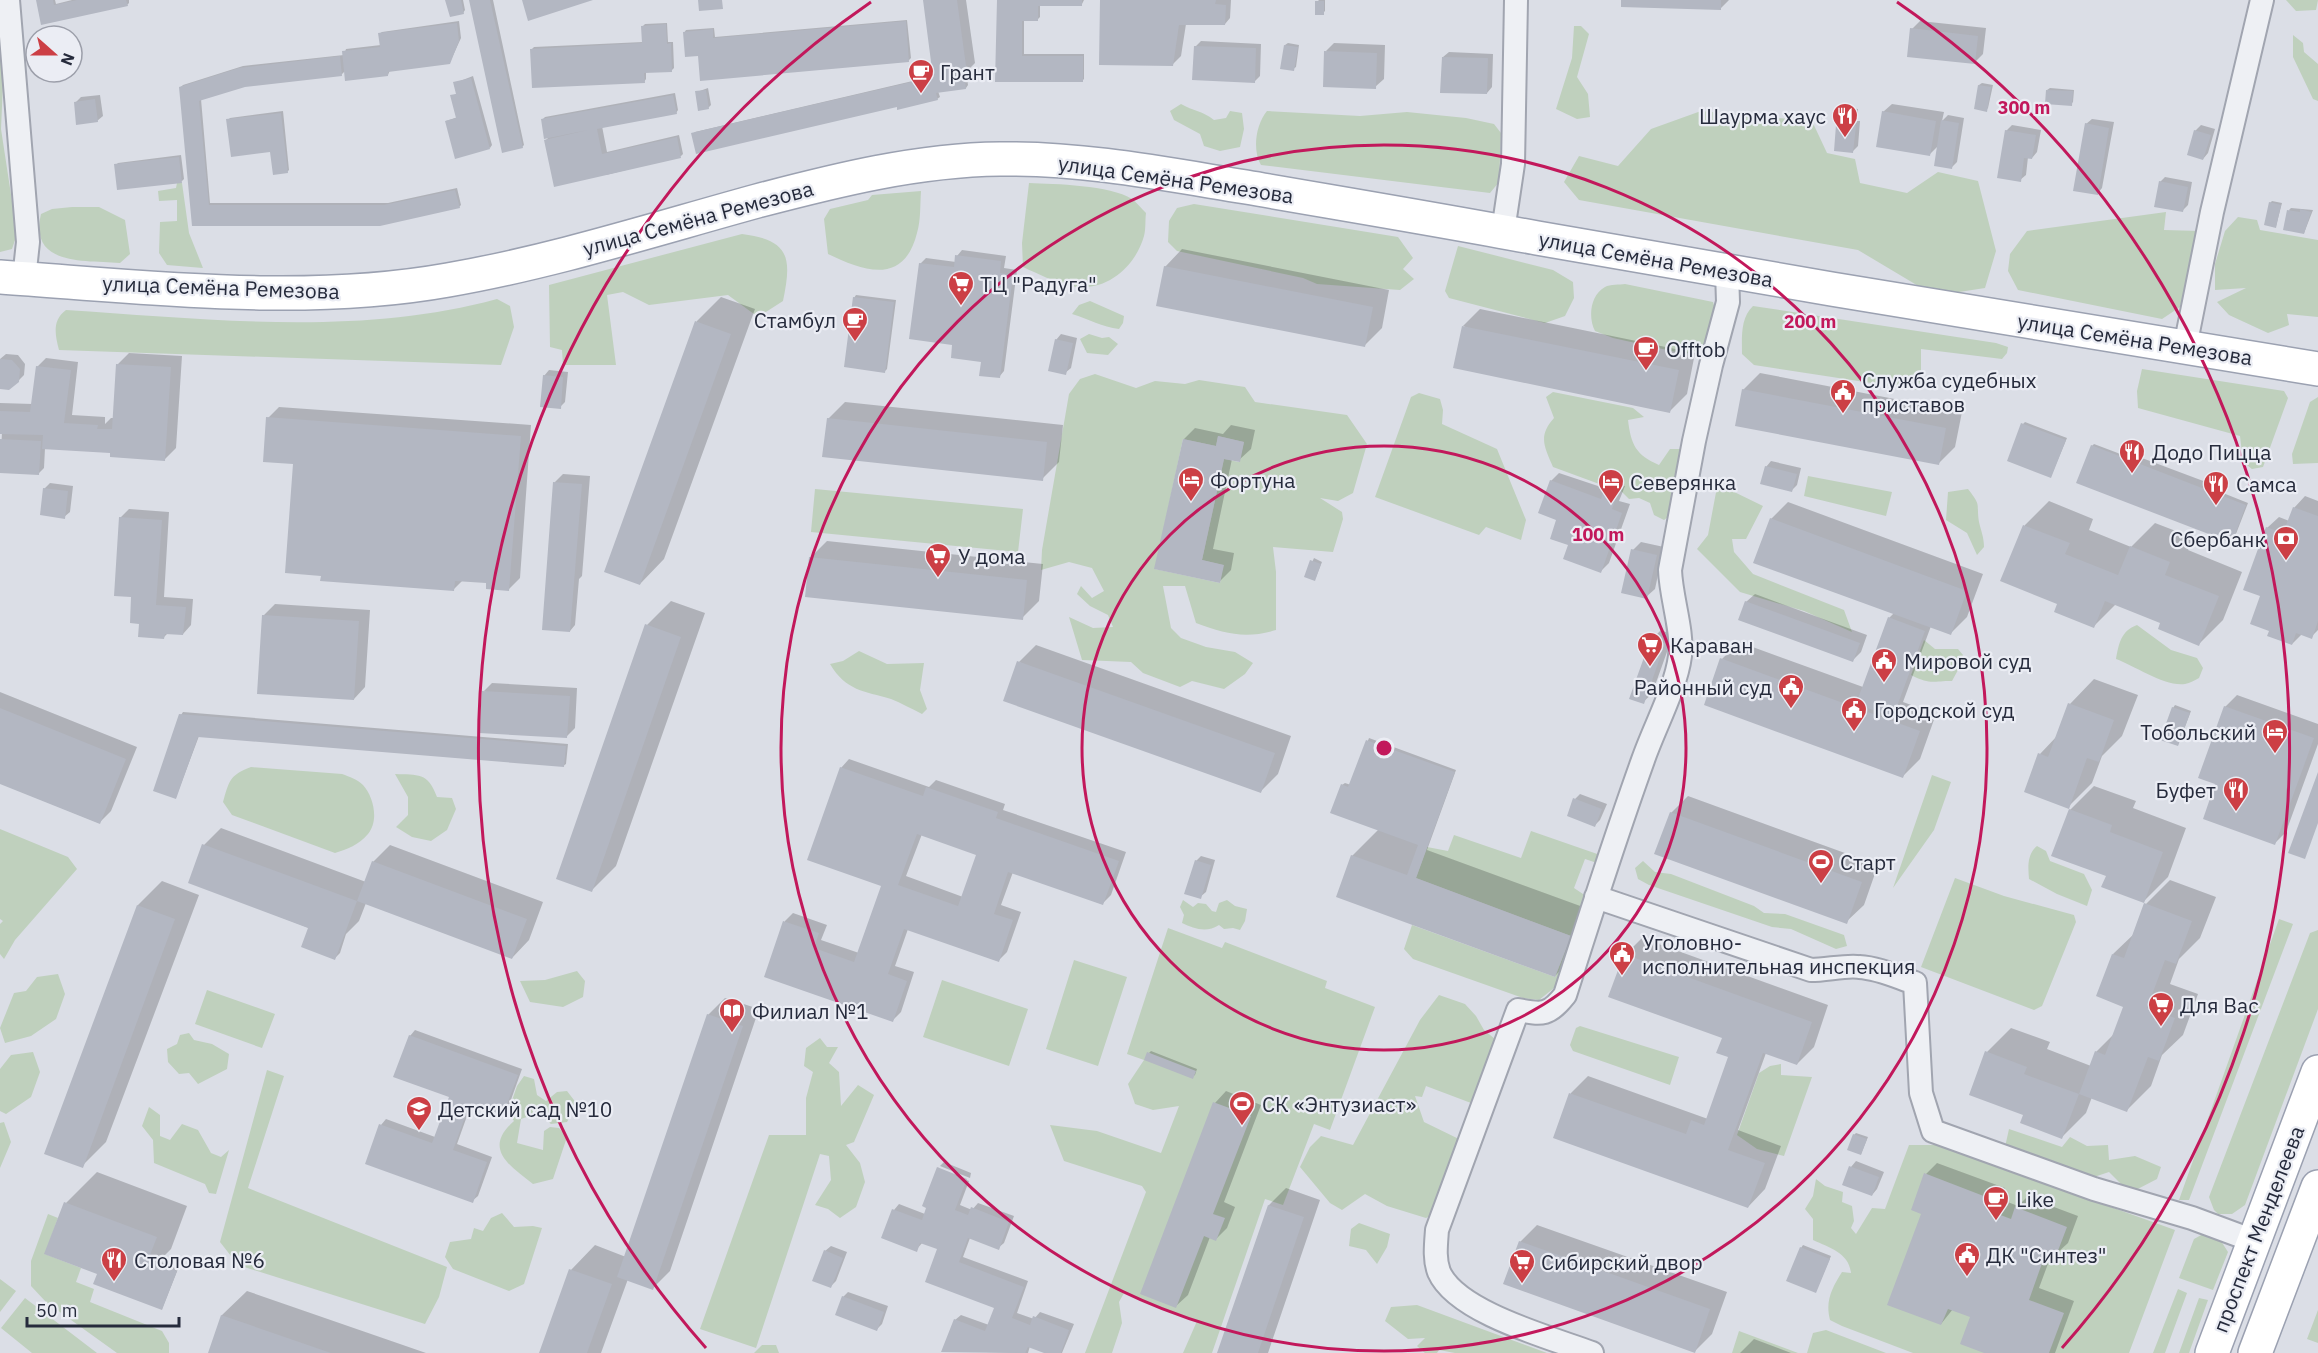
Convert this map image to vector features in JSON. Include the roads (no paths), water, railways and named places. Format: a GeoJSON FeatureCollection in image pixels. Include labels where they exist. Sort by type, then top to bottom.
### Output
{"type":"FeatureCollection","features":[{"type":"Feature","properties":{"kind":"main road","name":"улица Семёна Ремезова"},"geometry":{"type":"LineString","coordinates":[[12,278],[257,292],[316,293],[405,286],[446,281],[516,266],[797,190],[883,171],[945,162],[1002,159],[1054,160],[1147,170],[1727,272],[2318,369]]}},
{"type":"Feature","properties":{"kind":"main road","name":"проспект Менделеева"},"geometry":{"type":"LineString","coordinates":[[2212,1353],[2318,1072]]}},
{"type":"Feature","properties":{"kind":"main road","name":"проспект Менделеева"},"geometry":{"type":"LineString","coordinates":[[2255,1353],[2318,1187]]}},
{"type":"Feature","properties":{"kind":"street"},"geometry":{"type":"LineString","coordinates":[[8,0],[28,242],[12,278]]}},
{"type":"Feature","properties":{"kind":"street"},"geometry":{"type":"LineString","coordinates":[[1503,231],[1513,164],[1516,0]]}},
{"type":"Feature","properties":{"kind":"street"},"geometry":{"type":"LineString","coordinates":[[2185,347],[2212,212],[2262,0]]}},
{"type":"Feature","properties":{"kind":"street"},"geometry":{"type":"LineString","coordinates":[[1592,1353],[1471,1305],[1448,1286],[1438,1270],[1435,1248],[1437,1230],[1518,1010],[1539,1014],[1554,1009],[1565,995],[1656,723],[1675,679],[1680,654],[1670,570],[1694,441],[1728,302],[1727,272]]}},
{"type":"Feature","properties":{"kind":"street"},"geometry":{"type":"LineString","coordinates":[[1596,897],[1811,970],[1832,970],[1857,966],[1876,969],[1915,983],[1921,1093],[1933,1131],[2094,1189],[2192,1218],[2254,1241]]}},
{"type":"Feature","properties":{"kind":"place","name":"Грант"},"geometry":{"type":"Point","coordinates":[921,95]}},
{"type":"Feature","properties":{"kind":"place","name":"Шаурма хаус"},"geometry":{"type":"Point","coordinates":[1845,139]}},
{"type":"Feature","properties":{"kind":"place","name":"ТЦ \"Радуга\""},"geometry":{"type":"Point","coordinates":[961,307]}},
{"type":"Feature","properties":{"kind":"place","name":"Стамбул"},"geometry":{"type":"Point","coordinates":[855,343]}},
{"type":"Feature","properties":{"kind":"place","name":"Offtob"},"geometry":{"type":"Point","coordinates":[1646,372]}},
{"type":"Feature","properties":{"kind":"place","name":"Служба судебных приставов"},"geometry":{"type":"Point","coordinates":[1843,415]}},
{"type":"Feature","properties":{"kind":"place","name":"Додо Пицца"},"geometry":{"type":"Point","coordinates":[2132,475]}},
{"type":"Feature","properties":{"kind":"place","name":"Фортуна"},"geometry":{"type":"Point","coordinates":[1191,503]}},
{"type":"Feature","properties":{"kind":"place","name":"Северянка"},"geometry":{"type":"Point","coordinates":[1611,505]}},
{"type":"Feature","properties":{"kind":"place","name":"Самса"},"geometry":{"type":"Point","coordinates":[2216,507]}},
{"type":"Feature","properties":{"kind":"place","name":"Сбербанк"},"geometry":{"type":"Point","coordinates":[2286,562]}},
{"type":"Feature","properties":{"kind":"place","name":"У дома"},"geometry":{"type":"Point","coordinates":[938,579]}},
{"type":"Feature","properties":{"kind":"place","name":"Караван"},"geometry":{"type":"Point","coordinates":[1650,668]}},
{"type":"Feature","properties":{"kind":"place","name":"Мировой суд"},"geometry":{"type":"Point","coordinates":[1884,684]}},
{"type":"Feature","properties":{"kind":"place","name":"Районный суд"},"geometry":{"type":"Point","coordinates":[1791,710]}},
{"type":"Feature","properties":{"kind":"place","name":"Городской суд"},"geometry":{"type":"Point","coordinates":[1854,733]}},
{"type":"Feature","properties":{"kind":"place","name":"Тобольский"},"geometry":{"type":"Point","coordinates":[2275,755]}},
{"type":"Feature","properties":{"kind":"place","name":"Буфет"},"geometry":{"type":"Point","coordinates":[2236,813]}},
{"type":"Feature","properties":{"kind":"place","name":"Старт"},"geometry":{"type":"Point","coordinates":[1821,885]}},
{"type":"Feature","properties":{"kind":"place","name":"Уголовно- исполнительная инспекция"},"geometry":{"type":"Point","coordinates":[1622,977]}},
{"type":"Feature","properties":{"kind":"place","name":"Для Вас"},"geometry":{"type":"Point","coordinates":[2161,1028]}},
{"type":"Feature","properties":{"kind":"place","name":"Филиал №1"},"geometry":{"type":"Point","coordinates":[732,1034]}},
{"type":"Feature","properties":{"kind":"place","name":"СК «Энтузиаст»"},"geometry":{"type":"Point","coordinates":[1242,1127]}},
{"type":"Feature","properties":{"kind":"place","name":"Детский сад №10"},"geometry":{"type":"Point","coordinates":[419,1132]}},
{"type":"Feature","properties":{"kind":"place","name":"Like"},"geometry":{"type":"Point","coordinates":[1996,1222]}},
{"type":"Feature","properties":{"kind":"place","name":"ДК \"Синтез\""},"geometry":{"type":"Point","coordinates":[1967,1278]}},
{"type":"Feature","properties":{"kind":"place","name":"Столовая №6"},"geometry":{"type":"Point","coordinates":[114,1283]}},
{"type":"Feature","properties":{"kind":"place","name":"Сибирский двор"},"geometry":{"type":"Point","coordinates":[1522,1285]}}]}
